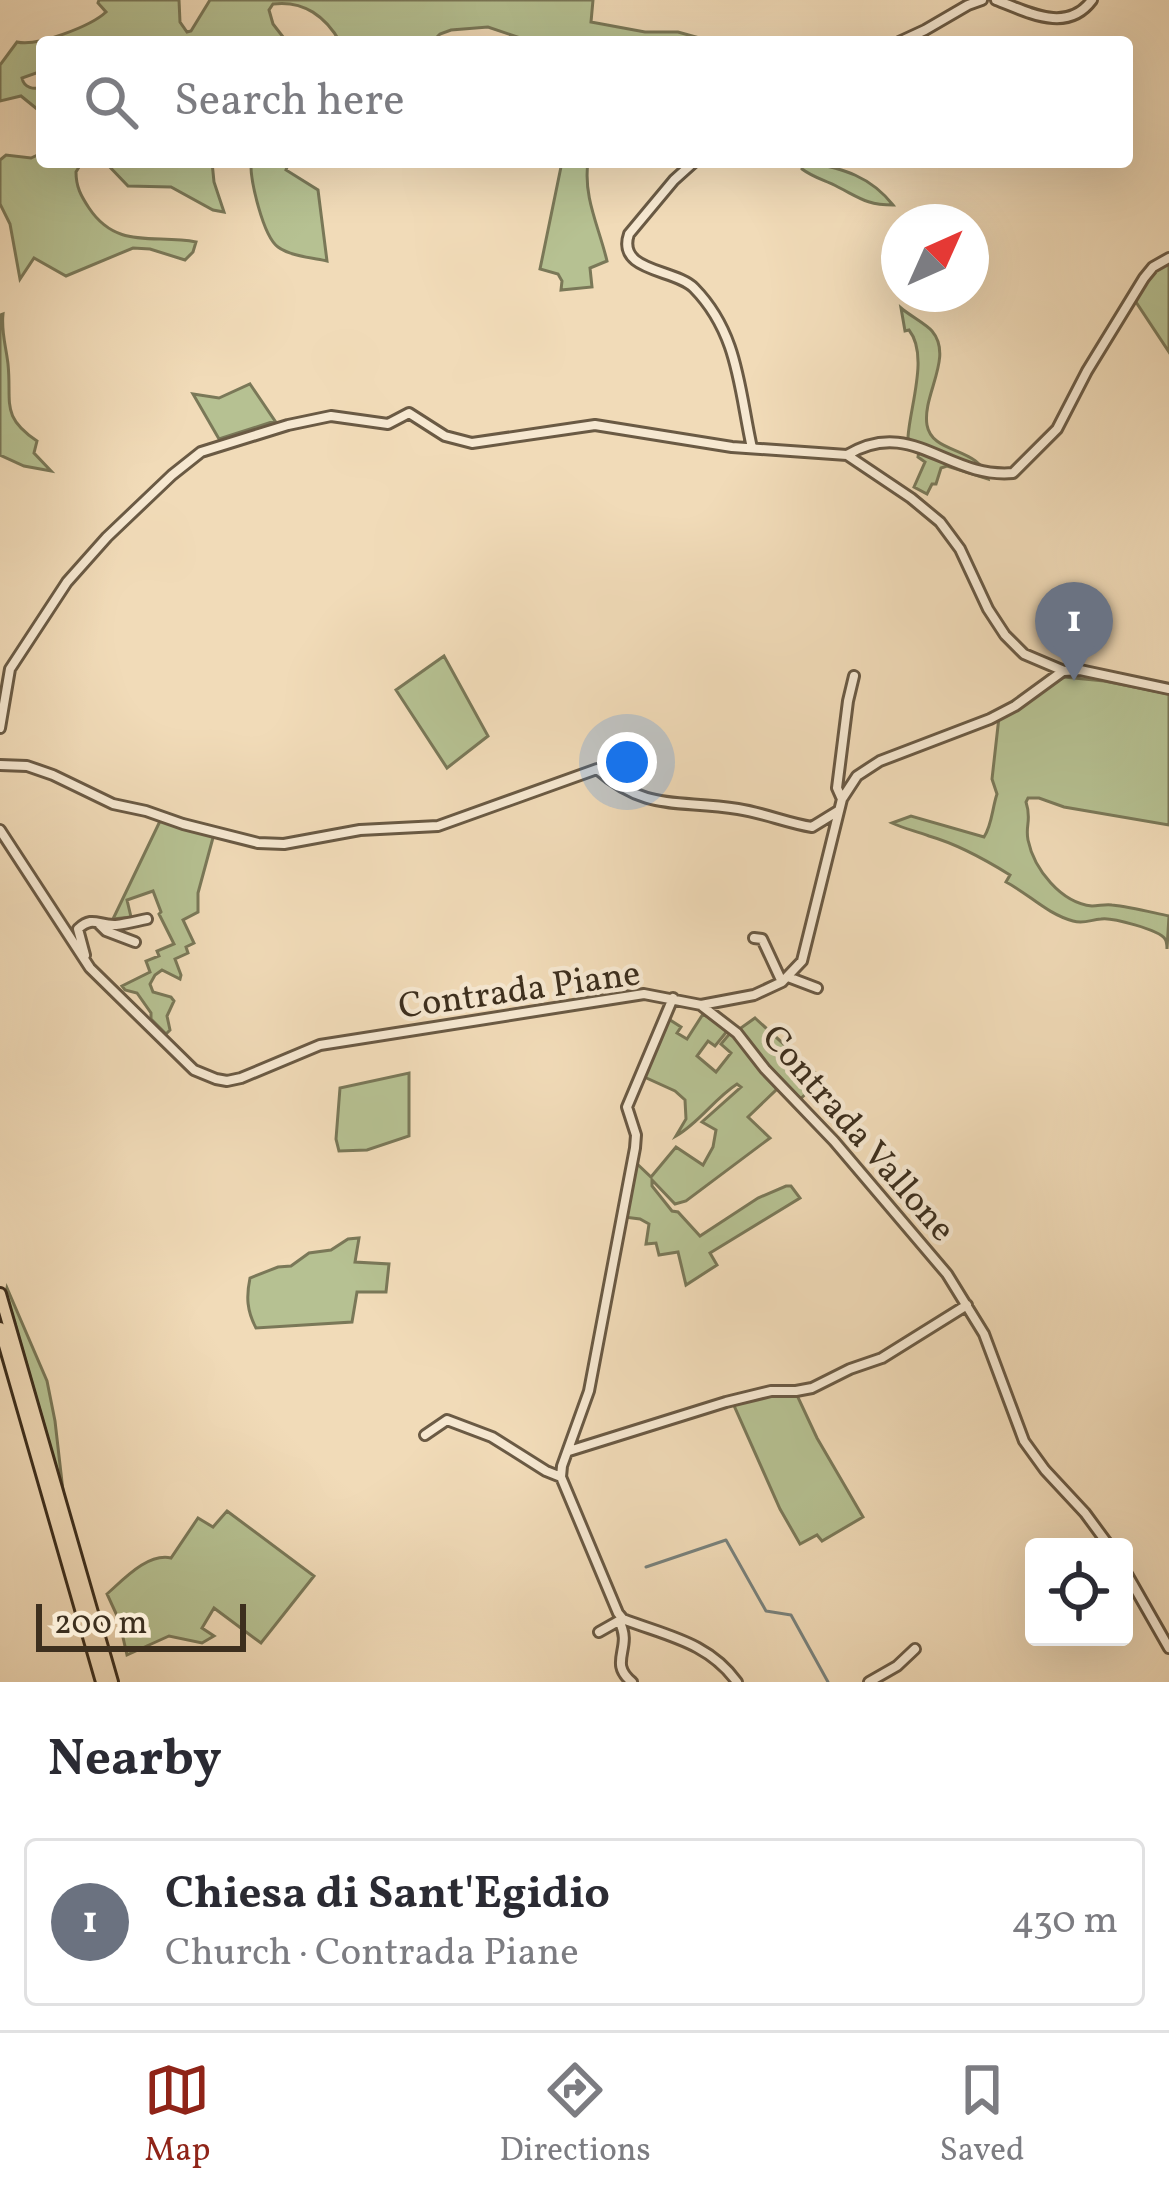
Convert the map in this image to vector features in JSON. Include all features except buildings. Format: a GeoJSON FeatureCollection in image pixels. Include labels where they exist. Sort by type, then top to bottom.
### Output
{"type":"FeatureCollection","features":[{"type":"Feature","properties":{"kind":"highway"},"geometry":{"type":"LineString","coordinates":[[0,1294],[102,1682]]}},
{"type":"Feature","properties":{"kind":"highway"},"geometry":{"type":"LineString","coordinates":[[0,1328],[112,1682]]}},
{"type":"Feature","properties":{"kind":"street"},"geometry":{"type":"LineString","coordinates":[[911,36],[982,0]]}},
{"type":"Feature","properties":{"kind":"street"},"geometry":{"type":"LineString","coordinates":[[996,0],[1049,20],[1078,14],[1092,0]]}},
{"type":"Feature","properties":{"kind":"street"},"geometry":{"type":"LineString","coordinates":[[687,168],[628,234],[628,254],[638,263],[688,282],[712,310],[741,377],[752,448]]}},
{"type":"Feature","properties":{"kind":"street"},"geometry":{"type":"LineString","coordinates":[[847,455],[889,440],[985,473],[1013,473],[1057,430],[1144,278],[1169,258]]}},
{"type":"Feature","properties":{"kind":"street"},"geometry":{"type":"LineString","coordinates":[[0,728],[10,669],[67,583],[107,537],[201,452],[331,416],[388,424],[410,413],[446,436],[472,443],[596,424],[752,448],[847,455],[940,522],[960,549],[988,609],[1024,654],[1064,670],[1169,689]]}},
{"type":"Feature","properties":{"kind":"street"},"geometry":{"type":"LineString","coordinates":[[785,980],[802,961],[842,799],[857,776],[880,761],[1016,706],[1064,670]]}},
{"type":"Feature","properties":{"kind":"street"},"geometry":{"type":"LineString","coordinates":[[842,799],[837,788],[854,676]]}},
{"type":"Feature","properties":{"kind":"street"},"geometry":{"type":"LineString","coordinates":[[0,765],[26,766],[113,804],[258,843],[438,826],[597,769],[635,795],[670,805],[732,808],[812,827],[839,810]]}},
{"type":"Feature","properties":{"kind":"street","name":"Contrada Piane"},"geometry":{"type":"LineString","coordinates":[[0,830],[90,968],[194,1070],[216,1079],[241,1078],[320,1045],[644,994],[701,1005],[754,995],[785,980]]}},
{"type":"Feature","properties":{"kind":"street"},"geometry":{"type":"LineString","coordinates":[[90,968],[78,929],[89,920],[115,925],[147,919]]}},
{"type":"Feature","properties":{"kind":"street"},"geometry":{"type":"LineString","coordinates":[[98,922],[106,931],[135,942]]}},
{"type":"Feature","properties":{"kind":"street"},"geometry":{"type":"LineString","coordinates":[[754,938],[762,939],[785,980],[817,988]]}},
{"type":"Feature","properties":{"kind":"street"},"geometry":{"type":"LineString","coordinates":[[632,1682],[619,1667],[621,1620],[561,1477],[589,1391],[635,1148],[627,1107],[673,998]]}},
{"type":"Feature","properties":{"kind":"street","name":"Contrada Vallone"},"geometry":{"type":"LineString","coordinates":[[701,1005],[737,1033],[927,1249],[967,1305],[994,1357],[1024,1441],[1103,1538]]}},
{"type":"Feature","properties":{"kind":"street"},"geometry":{"type":"LineString","coordinates":[[567,1451],[771,1390],[812,1388],[882,1358],[967,1305]]}},
{"type":"Feature","properties":{"kind":"street"},"geometry":{"type":"LineString","coordinates":[[424,1435],[447,1420],[492,1437],[561,1477]]}},
{"type":"Feature","properties":{"kind":"street"},"geometry":{"type":"LineString","coordinates":[[1133,1585],[1169,1648]]}},
{"type":"Feature","properties":{"kind":"street"},"geometry":{"type":"LineString","coordinates":[[599,1632],[621,1620],[700,1647],[718,1659],[737,1682]]}},
{"type":"Feature","properties":{"kind":"street"},"geometry":{"type":"LineString","coordinates":[[869,1682],[915,1649]]}},
{"type":"Feature","properties":{"kind":"green space"},"geometry":{"type":"Polygon","coordinates":[[[179,0],[180,22],[187,32],[210,0],[593,0],[591,22],[692,36],[514,36],[488,27],[451,30],[438,36],[336,36],[313,12],[284,3],[273,4],[269,10],[282,36],[55,36],[106,12],[98,3],[179,0]]]}},
{"type":"Feature","properties":{"kind":"green space"},"geometry":{"type":"Polygon","coordinates":[[[36,41],[36,73],[22,78],[36,88],[36,108],[21,96],[0,101],[0,65],[17,42],[36,41]]]}},
{"type":"Feature","properties":{"kind":"green space"},"geometry":{"type":"Polygon","coordinates":[[[6,155],[36,156],[36,168],[78,168],[79,191],[112,230],[137,238],[196,242],[193,252],[185,260],[133,248],[66,276],[34,258],[20,279],[10,224],[0,204],[0,160],[6,155]]]}},
{"type":"Feature","properties":{"kind":"green space"},"geometry":{"type":"Polygon","coordinates":[[[111,168],[213,168],[224,212],[171,187],[128,186],[111,168]]]}},
{"type":"Feature","properties":{"kind":"green space"},"geometry":{"type":"Polygon","coordinates":[[[252,168],[287,168],[318,190],[327,261],[289,253],[272,241],[252,168]]]}},
{"type":"Feature","properties":{"kind":"green space"},"geometry":{"type":"Polygon","coordinates":[[[561,168],[588,168],[590,200],[607,261],[590,268],[592,287],[561,290],[558,274],[540,269],[561,168]]]}},
{"type":"Feature","properties":{"kind":"green space"},"geometry":{"type":"Polygon","coordinates":[[[802,168],[833,168],[855,175],[892,204],[864,200],[802,168]]]}},
{"type":"Feature","properties":{"kind":"green space"},"geometry":{"type":"Polygon","coordinates":[[[1168,260],[1169,352],[1134,299],[1140,280],[1168,260]]]}},
{"type":"Feature","properties":{"kind":"green space"},"geometry":{"type":"Polygon","coordinates":[[[902,312],[929,328],[938,341],[939,364],[927,413],[931,435],[975,461],[988,479],[947,466],[941,468],[927,494],[914,487],[925,462],[909,446],[918,353],[909,330],[905,331],[902,312]]]}},
{"type":"Feature","properties":{"kind":"green space"},"geometry":{"type":"Polygon","coordinates":[[[3,314],[13,416],[37,441],[34,453],[51,471],[0,455],[3,314]]]}},
{"type":"Feature","properties":{"kind":"green space"},"geometry":{"type":"Polygon","coordinates":[[[250,384],[275,421],[219,439],[193,394],[219,398],[250,384]]]}},
{"type":"Feature","properties":{"kind":"green space"},"geometry":{"type":"Polygon","coordinates":[[[444,656],[488,736],[447,768],[396,690],[444,656]]]}},
{"type":"Feature","properties":{"kind":"green space"},"geometry":{"type":"Polygon","coordinates":[[[1064,677],[1169,694],[1169,825],[1028,798],[1031,851],[1051,883],[1070,898],[1092,906],[1169,916],[1167,949],[1161,935],[1135,925],[1064,918],[1006,882],[1010,875],[981,858],[892,823],[911,816],[984,837],[997,794],[992,779],[999,717],[1064,677]]]}},
{"type":"Feature","properties":{"kind":"green space"},"geometry":{"type":"Polygon","coordinates":[[[161,819],[214,834],[198,893],[198,912],[183,920],[194,943],[186,947],[188,953],[175,959],[180,979],[162,970],[150,984],[153,992],[174,1001],[166,1034],[137,993],[122,986],[150,972],[146,961],[174,944],[153,891],[127,900],[131,917],[113,919],[161,819]]]}},
{"type":"Feature","properties":{"kind":"green space"},"geometry":{"type":"Polygon","coordinates":[[[703,1014],[728,1030],[715,1046],[708,1041],[697,1056],[716,1072],[731,1053],[721,1044],[731,1032],[777,1089],[748,1117],[770,1138],[686,1201],[675,1204],[652,1180],[652,1186],[700,1236],[758,1198],[786,1186],[800,1198],[710,1253],[717,1265],[686,1285],[678,1252],[659,1255],[656,1243],[646,1244],[649,1224],[624,1217],[634,1161],[651,1177],[676,1147],[703,1165],[716,1130],[702,1122],[741,1087],[737,1084],[729,1090],[676,1136],[686,1119],[685,1100],[640,1075],[667,1018],[681,1027],[677,1033],[687,1039],[703,1014]]]}},
{"type":"Feature","properties":{"kind":"green space"},"geometry":{"type":"Polygon","coordinates":[[[755,1018],[822,1079],[798,1101],[738,1030],[755,1018]]]}},
{"type":"Feature","properties":{"kind":"green space"},"geometry":{"type":"Polygon","coordinates":[[[409,1073],[409,1136],[367,1150],[339,1151],[340,1088],[409,1073]]]}},
{"type":"Feature","properties":{"kind":"green space"},"geometry":{"type":"Polygon","coordinates":[[[359,1238],[355,1262],[389,1264],[386,1292],[357,1292],[352,1322],[256,1328],[248,1304],[250,1278],[359,1238]]]}},
{"type":"Feature","properties":{"kind":"green space"},"geometry":{"type":"Polygon","coordinates":[[[7,1288],[47,1381],[63,1491],[6,1293],[7,1288]]]}},
{"type":"Feature","properties":{"kind":"green space"},"geometry":{"type":"Polygon","coordinates":[[[778,1390],[796,1393],[863,1517],[822,1541],[817,1535],[800,1544],[732,1401],[778,1390]]]}},
{"type":"Feature","properties":{"kind":"green space"},"geometry":{"type":"Polygon","coordinates":[[[227,1511],[314,1576],[261,1643],[214,1608],[202,1628],[214,1636],[202,1643],[169,1636],[127,1655],[107,1594],[145,1563],[171,1558],[198,1518],[213,1527],[227,1511]]]}},
{"type":"Feature","properties":{"kind":"waterway"},"geometry":{"type":"LineString","coordinates":[[646,1567],[726,1540],[766,1611],[791,1615],[828,1682]]}},
{"type":"Feature","properties":{"kind":"place","name":"Chiesa di Sant'Egidio"},"geometry":{"type":"Point","coordinates":[1074,681]}}]}
